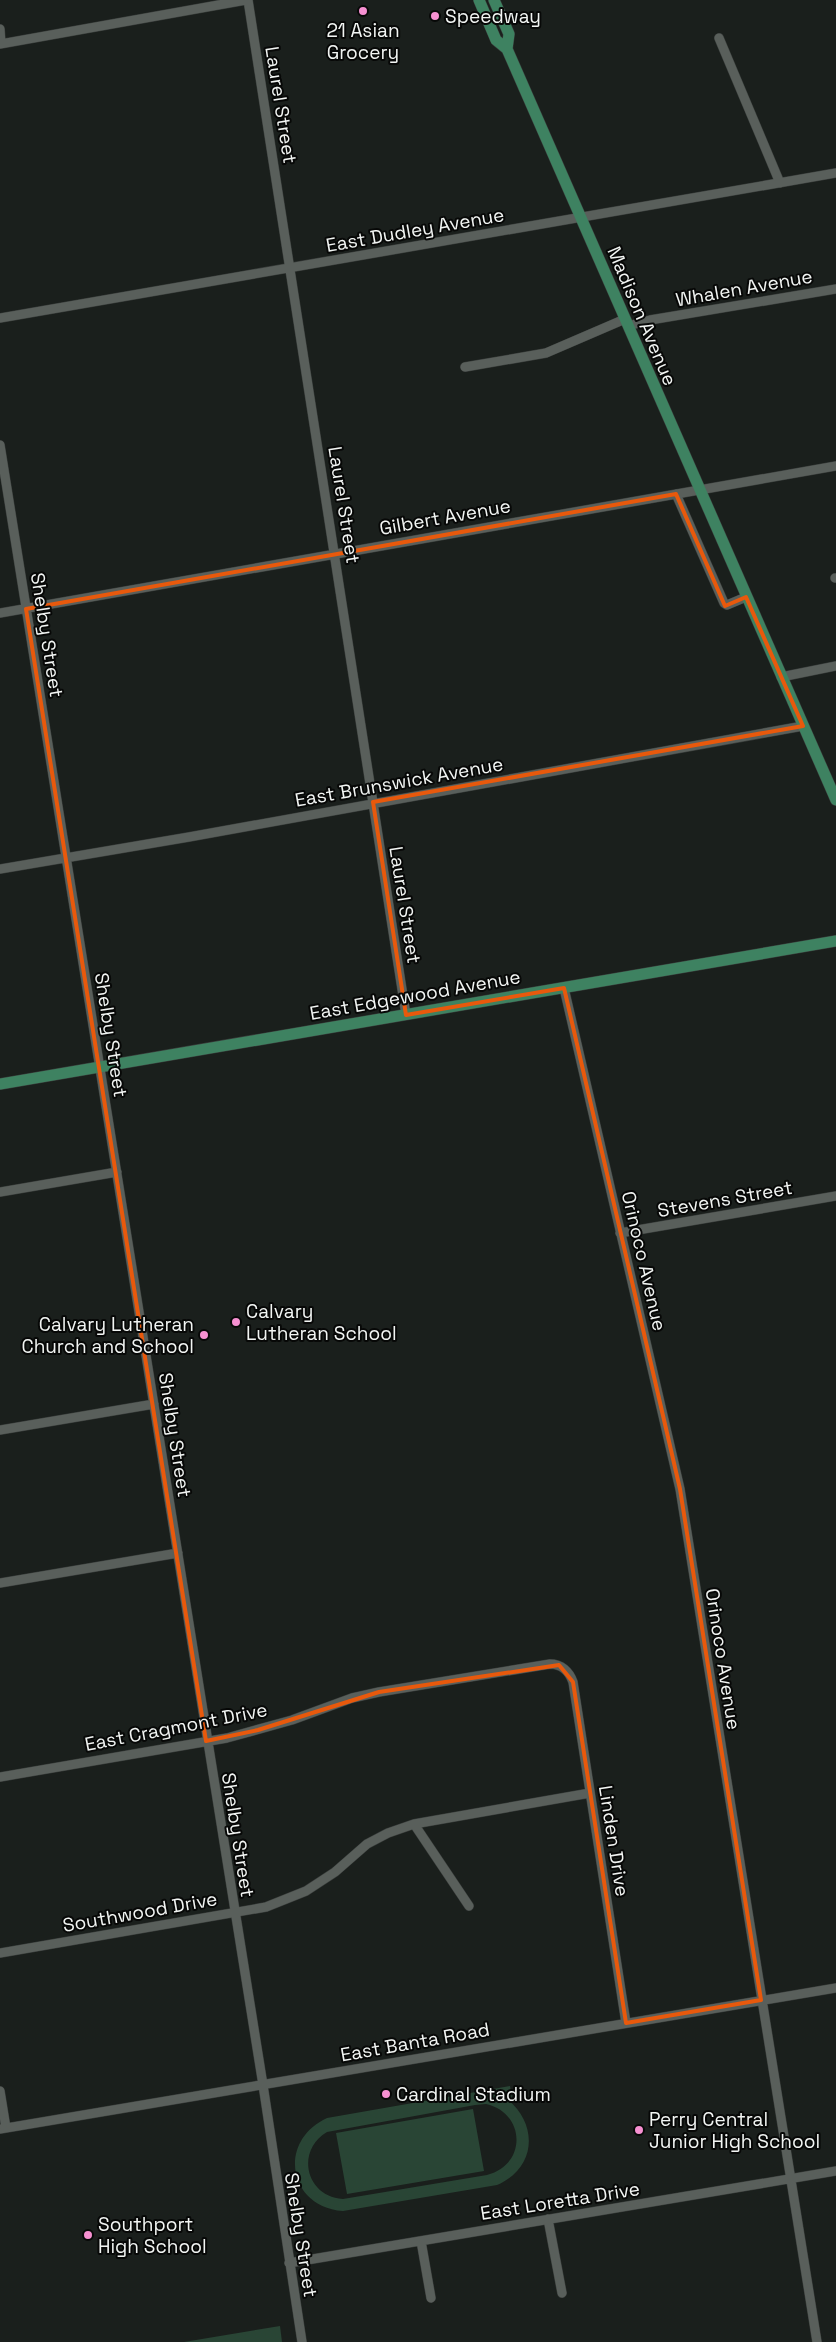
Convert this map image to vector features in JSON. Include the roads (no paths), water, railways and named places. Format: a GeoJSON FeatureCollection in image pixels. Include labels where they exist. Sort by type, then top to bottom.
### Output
{"type":"FeatureCollection","features":[{"type":"Feature","properties":{"kind":"main road","name":"Madison Avenue"},"geometry":{"type":"LineString","coordinates":[[479,0],[496,40],[507,49],[836,800]]}},
{"type":"Feature","properties":{"kind":"main road","name":"Madison Avenue"},"geometry":{"type":"LineString","coordinates":[[494,0],[509,34],[507,49]]}},
{"type":"Feature","properties":{"kind":"main road","name":"East Edgewood Avenue"},"geometry":{"type":"LineString","coordinates":[[0,1084],[836,941]]}},
{"type":"Feature","properties":{"kind":"street"},"geometry":{"type":"LineString","coordinates":[[0,29],[1,44],[247,0]]}},
{"type":"Feature","properties":{"kind":"street","name":"Laurel Street"},"geometry":{"type":"LineString","coordinates":[[247,0],[406,1015]]}},
{"type":"Feature","properties":{"kind":"street"},"geometry":{"type":"LineString","coordinates":[[719,38],[780,183]]}},
{"type":"Feature","properties":{"kind":"street","name":"East Dudley Avenue"},"geometry":{"type":"LineString","coordinates":[[0,318],[836,173]]}},
{"type":"Feature","properties":{"kind":"street","name":"Whalen Avenue"},"geometry":{"type":"LineString","coordinates":[[465,367],[546,353],[626,323],[836,289]]}},
{"type":"Feature","properties":{"kind":"street","name":"Shelby Street"},"geometry":{"type":"LineString","coordinates":[[0,445],[178,1553],[206,1741],[263,2084],[302,2342]]}},
{"type":"Feature","properties":{"kind":"street","name":"Gilbert Avenue"},"geometry":{"type":"LineString","coordinates":[[0,613],[836,466]]}},
{"type":"Feature","properties":{"kind":"street"},"geometry":{"type":"LineString","coordinates":[[676,494],[724,603],[728,605],[746,597]]}},
{"type":"Feature","properties":{"kind":"street"},"geometry":{"type":"LineString","coordinates":[[781,677],[836,666]]}},
{"type":"Feature","properties":{"kind":"street","name":"East Brunswick Avenue"},"geometry":{"type":"LineString","coordinates":[[0,868],[66,858],[803,726]]}},
{"type":"Feature","properties":{"kind":"street","name":"Orinoco Avenue"},"geometry":{"type":"LineString","coordinates":[[564,988],[680,1489],[761,2000],[793,2179],[817,2342]]}},
{"type":"Feature","properties":{"kind":"street"},"geometry":{"type":"LineString","coordinates":[[0,1192],[117,1172]]}},
{"type":"Feature","properties":{"kind":"street","name":"Stevens Street"},"geometry":{"type":"LineString","coordinates":[[620,1233],[836,1196]]}},
{"type":"Feature","properties":{"kind":"street"},"geometry":{"type":"LineString","coordinates":[[0,1430],[154,1404]]}},
{"type":"Feature","properties":{"kind":"street"},"geometry":{"type":"LineString","coordinates":[[0,1583],[178,1553]]}},
{"type":"Feature","properties":{"kind":"street","name":"East Cragmont Drive"},"geometry":{"type":"LineString","coordinates":[[0,1777],[206,1741],[258,1730],[335,1703],[379,1692],[550,1664],[562,1667]]}},
{"type":"Feature","properties":{"kind":"street","name":"Linden Drive"},"geometry":{"type":"LineString","coordinates":[[562,1667],[570,1675],[573,1682],[626,2023]]}},
{"type":"Feature","properties":{"kind":"street","name":"Southwood Drive"},"geometry":{"type":"LineString","coordinates":[[0,1953],[266,1907],[306,1891],[323,1881],[374,1840],[414,1824],[590,1793]]}},
{"type":"Feature","properties":{"kind":"street"},"geometry":{"type":"LineString","coordinates":[[414,1824],[469,1906]]}},
{"type":"Feature","properties":{"kind":"street","name":"East Banta Road"},"geometry":{"type":"LineString","coordinates":[[3,2128],[836,1988]]}},
{"type":"Feature","properties":{"kind":"street"},"geometry":{"type":"LineString","coordinates":[[0,2091],[3,2128]]}},
{"type":"Feature","properties":{"kind":"street","name":"East Loretta Drive"},"geometry":{"type":"LineString","coordinates":[[289,2263],[836,2171]]}},
{"type":"Feature","properties":{"kind":"street"},"geometry":{"type":"LineString","coordinates":[[548,2220],[562,2293]]}},
{"type":"Feature","properties":{"kind":"street"},"geometry":{"type":"LineString","coordinates":[[421,2241],[432,2298]]}},
{"type":"Feature","properties":{"kind":"place","name":"21 Asian Grocery"},"geometry":{"type":"Point","coordinates":[363,11]}},
{"type":"Feature","properties":{"kind":"place","name":"Speedway"},"geometry":{"type":"Point","coordinates":[435,16]}},
{"type":"Feature","properties":{"kind":"place","name":"Calvary Lutheran School"},"geometry":{"type":"Point","coordinates":[236,1322]}},
{"type":"Feature","properties":{"kind":"place","name":"Calvary Lutheran Church and School"},"geometry":{"type":"Point","coordinates":[204,1335]}},
{"type":"Feature","properties":{"kind":"place","name":"Cardinal Stadium"},"geometry":{"type":"Point","coordinates":[386,2094]}},
{"type":"Feature","properties":{"kind":"place","name":"Perry Central Junior High School"},"geometry":{"type":"Point","coordinates":[639,2130]}},
{"type":"Feature","properties":{"kind":"place","name":"Southport High School"},"geometry":{"type":"Point","coordinates":[88,2235]}}]}
